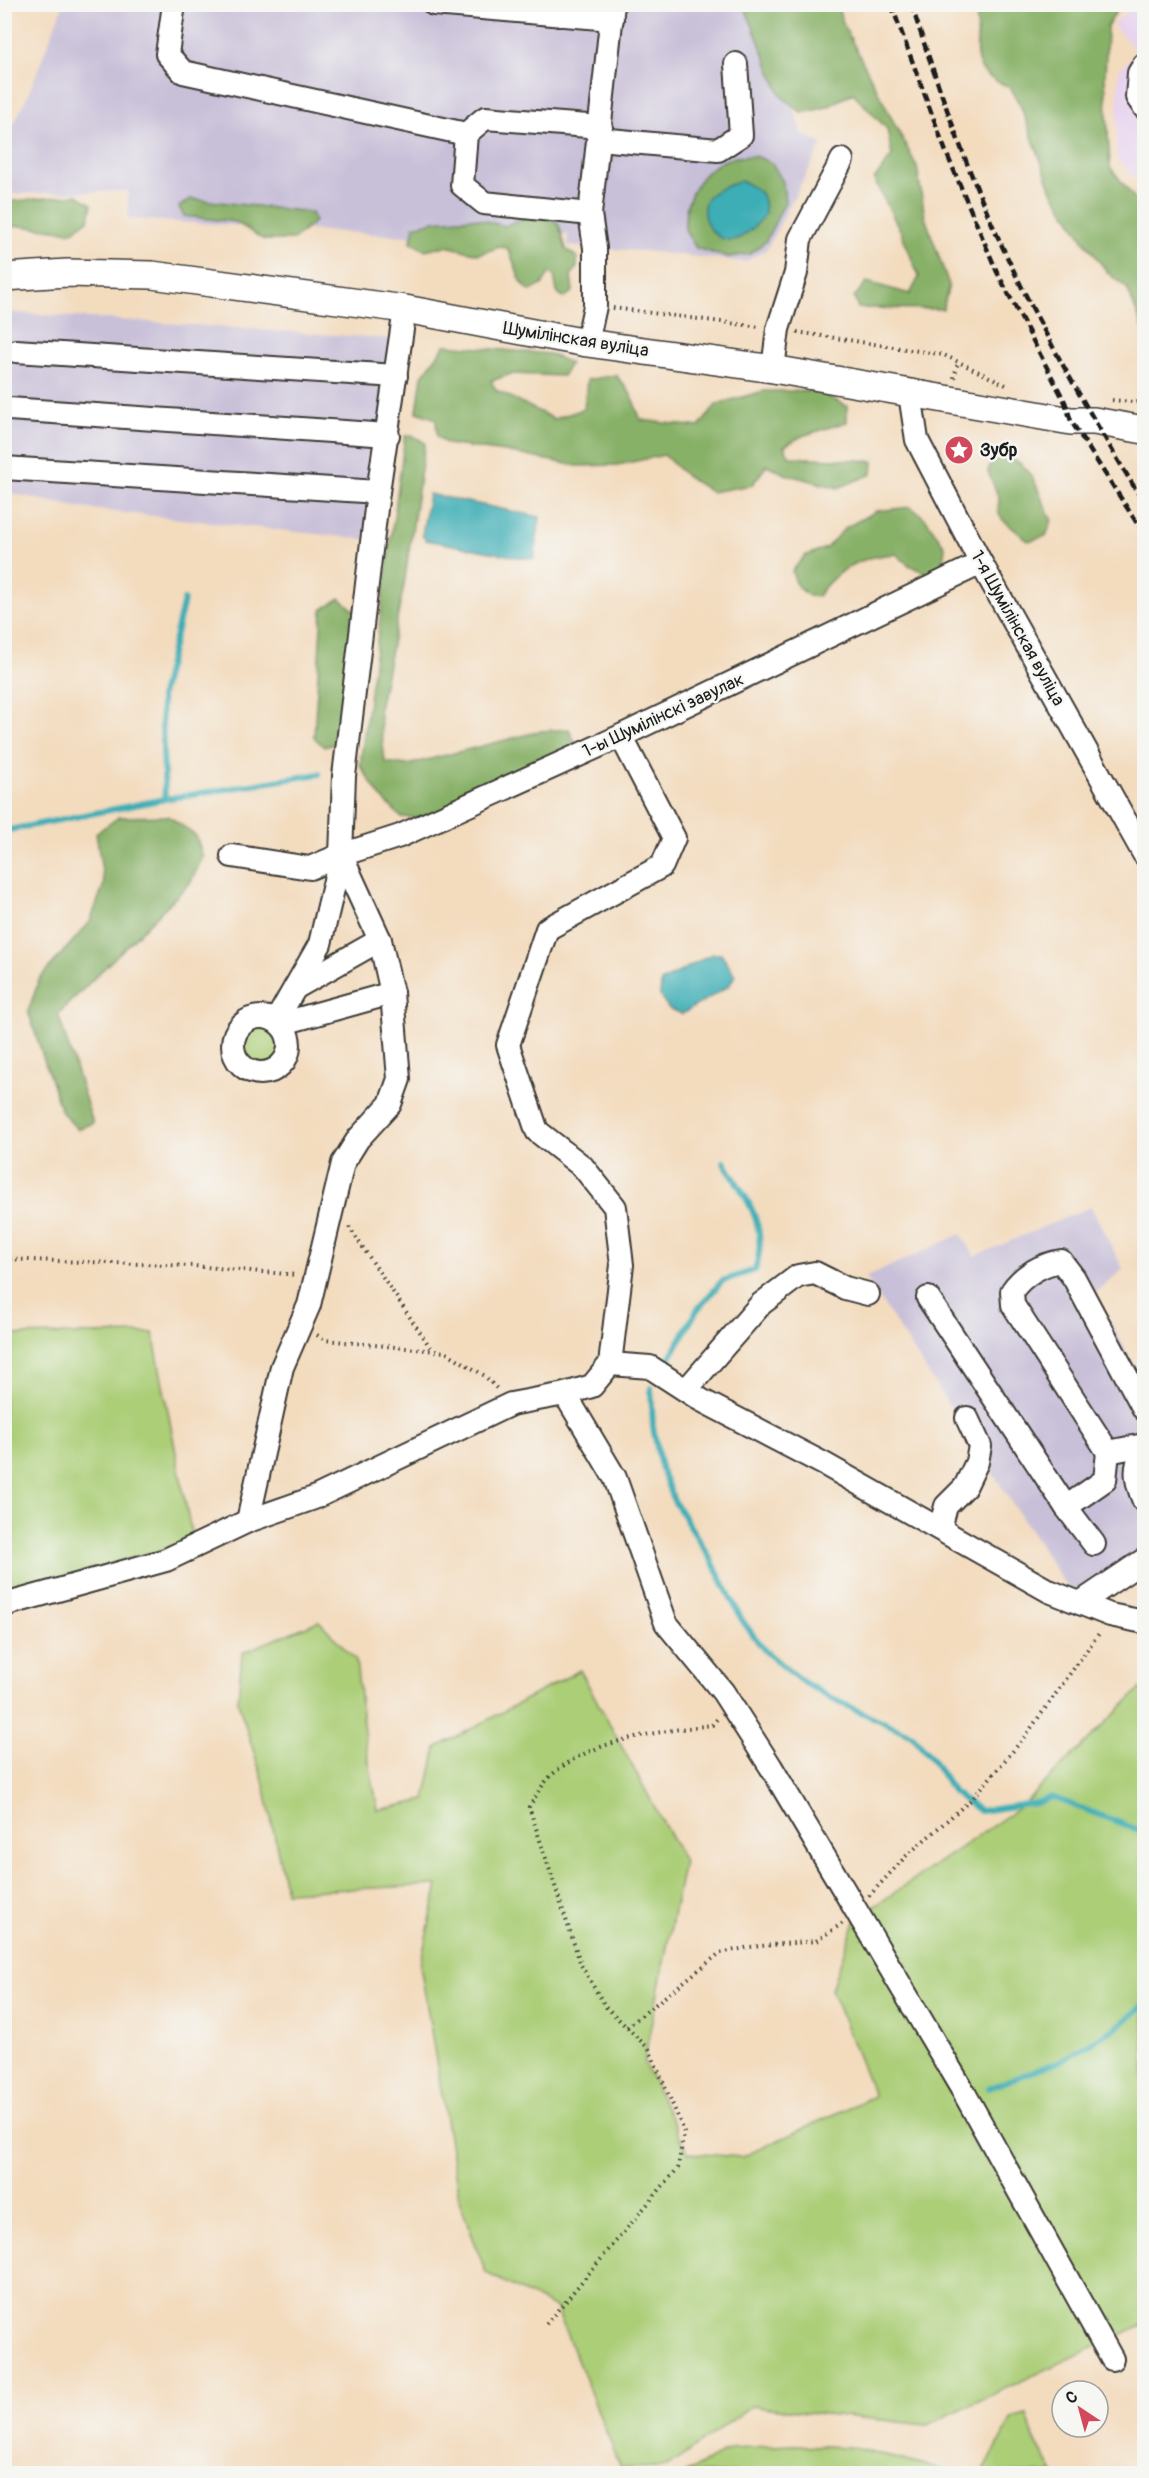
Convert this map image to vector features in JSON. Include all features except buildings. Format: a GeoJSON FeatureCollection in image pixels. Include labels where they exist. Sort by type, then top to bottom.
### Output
{"type":"FeatureCollection","features":[{"type":"Feature","properties":{"kind":"main road","name":"Шумілінская вуліца"},"geometry":{"type":"LineString","coordinates":[[4,277],[67,273],[152,275],[405,309],[587,343],[773,369],[1071,421],[1094,422],[1144,430]]}},
{"type":"Feature","properties":{"kind":"street"},"geometry":{"type":"LineString","coordinates":[[174,4],[167,54],[183,72],[466,134]]}},
{"type":"Feature","properties":{"kind":"street"},"geometry":{"type":"LineString","coordinates":[[434,4],[612,12],[590,214],[595,248],[595,306],[587,343]]}},
{"type":"Feature","properties":{"kind":"street"},"geometry":{"type":"LineString","coordinates":[[590,214],[484,203],[462,185],[466,134],[484,118],[718,150],[741,135],[736,64]]}},
{"type":"Feature","properties":{"kind":"street"},"geometry":{"type":"LineString","coordinates":[[1144,65],[1139,73],[1137,97],[1144,107]]}},
{"type":"Feature","properties":{"kind":"street"},"geometry":{"type":"LineString","coordinates":[[773,369],[778,329],[796,273],[800,240],[842,160]]}},
{"type":"Feature","properties":{"kind":"street"},"geometry":{"type":"LineString","coordinates":[[392,993],[278,1022],[320,944],[341,855],[344,776],[378,492],[405,309]]}},
{"type":"Feature","properties":{"kind":"street"},"geometry":{"type":"LineString","coordinates":[[16,351],[396,376]]}},
{"type":"Feature","properties":{"kind":"street","name":"1-я Шумілінская вуліца"},"geometry":{"type":"LineString","coordinates":[[909,394],[917,440],[981,563],[1139,835],[1144,854]]}},
{"type":"Feature","properties":{"kind":"street"},"geometry":{"type":"LineString","coordinates":[[9,409],[388,435]]}},
{"type":"Feature","properties":{"kind":"street"},"geometry":{"type":"LineString","coordinates":[[4,468],[378,492]]}},
{"type":"Feature","properties":{"kind":"street","name":"1-ы Шумілінскі завулак"},"geometry":{"type":"LineString","coordinates":[[232,856],[310,868],[341,855],[400,836],[621,736],[981,563]]}},
{"type":"Feature","properties":{"kind":"street"},"geometry":{"type":"LineString","coordinates":[[4,1605],[166,1560],[248,1521],[314,1498],[511,1404],[565,1394],[592,1386],[610,1364],[622,1264],[615,1207],[583,1167],[537,1131],[508,1045],[547,929],[662,866],[674,838],[621,736]]}},
{"type":"Feature","properties":{"kind":"street"},"geometry":{"type":"LineString","coordinates":[[248,1521],[282,1367],[309,1305],[343,1163],[358,1139],[390,1104],[399,1079],[392,993],[380,940],[341,855]]}},
{"type":"Feature","properties":{"kind":"street"},"geometry":{"type":"LineString","coordinates":[[295,988],[380,940]]}},
{"type":"Feature","properties":{"kind":"street"},"geometry":{"type":"LineString","coordinates":[[1066,1507],[1105,1480],[1108,1452],[1013,1305],[1012,1291],[1021,1279],[1051,1263],[1061,1261],[1074,1278],[1144,1409]]}},
{"type":"Feature","properties":{"kind":"street"},"geometry":{"type":"LineString","coordinates":[[686,1390],[761,1304],[798,1276],[815,1273],[845,1288],[868,1293]]}},
{"type":"Feature","properties":{"kind":"street"},"geometry":{"type":"LineString","coordinates":[[928,1298],[1066,1507],[1094,1544]]}},
{"type":"Feature","properties":{"kind":"street"},"geometry":{"type":"LineString","coordinates":[[610,1364],[650,1367],[686,1390],[1049,1591],[1110,1616],[1144,1622]]}},
{"type":"Feature","properties":{"kind":"street"},"geometry":{"type":"LineString","coordinates":[[565,1394],[615,1478],[666,1623],[723,1692],[857,1909],[962,2090],[1112,2359]]}},
{"type":"Feature","properties":{"kind":"street"},"geometry":{"type":"LineString","coordinates":[[940,1529],[946,1506],[965,1487],[977,1462],[980,1446],[967,1418]]}},
{"type":"Feature","properties":{"kind":"street"},"geometry":{"type":"LineString","coordinates":[[1108,1452],[1144,1445]]}},
{"type":"Feature","properties":{"kind":"street"},"geometry":{"type":"LineString","coordinates":[[1144,1445],[1135,1466],[1138,1486],[1144,1501]]}},
{"type":"Feature","properties":{"kind":"street"},"geometry":{"type":"LineString","coordinates":[[1080,1603],[1144,1560]]}},
{"type":"Feature","properties":{"kind":"path"},"geometry":{"type":"LineString","coordinates":[[595,306],[778,329],[944,355],[1015,388]]}},
{"type":"Feature","properties":{"kind":"path"},"geometry":{"type":"LineString","coordinates":[[952,388],[958,362]]}},
{"type":"Feature","properties":{"kind":"path"},"geometry":{"type":"LineString","coordinates":[[1109,400],[1144,403]]}},
{"type":"Feature","properties":{"kind":"path"},"geometry":{"type":"LineString","coordinates":[[333,1204],[432,1350]]}},
{"type":"Feature","properties":{"kind":"path"},"geometry":{"type":"LineString","coordinates":[[4,1259],[194,1266],[315,1276]]}},
{"type":"Feature","properties":{"kind":"path"},"geometry":{"type":"LineString","coordinates":[[300,1323],[325,1340],[446,1352],[486,1376],[511,1404]]}},
{"type":"Feature","properties":{"kind":"path"},"geometry":{"type":"LineString","coordinates":[[627,2027],[720,1953],[750,1947],[816,1941],[840,1926],[908,1855],[973,1798],[1024,1738],[1110,1616]]}},
{"type":"Feature","properties":{"kind":"path"},"geometry":{"type":"LineString","coordinates":[[546,2324],[678,2168],[684,2131],[649,2049],[605,2006],[581,1965],[529,1807],[548,1779],[575,1758],[645,1733],[712,1725],[722,1713],[723,1692]]}},
{"type":"Feature","properties":{"kind":"shaded area"},"geometry":{"type":"Polygon","coordinates":[[[63,5],[754,5],[803,134],[822,144],[767,249],[745,262],[644,251],[568,246],[568,234],[407,236],[128,219],[128,191],[5,194],[4,146],[30,90],[63,5]]]}},
{"type":"Feature","properties":{"kind":"shaded area"},"geometry":{"type":"Polygon","coordinates":[[[1136,5],[1144,5],[1144,190],[1116,156],[1119,70],[1137,53],[1113,24],[1136,5]]]}},
{"type":"Feature","properties":{"kind":"shaded area"},"geometry":{"type":"Polygon","coordinates":[[[4,312],[394,339],[370,540],[81,508],[5,492],[4,312]]]}},
{"type":"Feature","properties":{"kind":"shaded area"},"geometry":{"type":"Polygon","coordinates":[[[1091,1207],[1123,1269],[1095,1293],[1144,1384],[1144,1432],[1124,1473],[1144,1516],[1144,1556],[1075,1600],[866,1277],[961,1234],[975,1256],[1091,1207]]]}},
{"type":"Feature","properties":{"kind":"green space"},"geometry":{"type":"Polygon","coordinates":[[[744,5],[837,5],[844,26],[917,167],[925,217],[949,285],[943,309],[858,308],[854,297],[867,282],[910,294],[919,277],[901,232],[874,180],[892,155],[887,129],[853,93],[827,107],[802,113],[781,96],[744,5]]]}},
{"type":"Feature","properties":{"kind":"green space"},"geometry":{"type":"Polygon","coordinates":[[[971,5],[1120,5],[1107,27],[1105,78],[1110,167],[1144,210],[1144,331],[1127,288],[1108,273],[1052,191],[1021,107],[1010,87],[983,71],[978,61],[978,28],[971,5]]]}},
{"type":"Feature","properties":{"kind":"green space"},"geometry":{"type":"Polygon","coordinates":[[[755,156],[772,163],[783,182],[785,202],[766,241],[750,254],[728,257],[696,248],[685,228],[685,217],[696,185],[703,176],[721,162],[735,157],[755,156]]]}},
{"type":"Feature","properties":{"kind":"green space"},"geometry":{"type":"Polygon","coordinates":[[[77,195],[92,204],[89,219],[72,232],[20,226],[5,228],[5,202],[77,195]]]}},
{"type":"Feature","properties":{"kind":"green space"},"geometry":{"type":"Polygon","coordinates":[[[191,199],[310,212],[315,221],[293,240],[264,240],[236,222],[184,216],[179,207],[191,199]]]}},
{"type":"Feature","properties":{"kind":"green space"},"geometry":{"type":"Polygon","coordinates":[[[527,216],[551,218],[559,225],[566,249],[577,257],[577,267],[571,276],[573,291],[564,298],[557,292],[554,275],[549,273],[542,285],[530,291],[525,287],[507,248],[500,247],[479,254],[446,246],[424,250],[411,242],[414,226],[434,221],[474,218],[505,226],[527,216]]]}},
{"type":"Feature","properties":{"kind":"green space"},"geometry":{"type":"Polygon","coordinates":[[[445,345],[550,354],[570,363],[563,376],[511,374],[491,381],[496,390],[554,419],[584,409],[587,380],[616,375],[630,393],[641,420],[699,427],[717,404],[764,391],[816,391],[847,406],[847,422],[802,436],[784,446],[790,457],[873,461],[872,474],[838,488],[785,474],[767,465],[752,485],[711,492],[686,476],[664,455],[618,465],[577,466],[512,453],[447,444],[437,436],[436,419],[417,412],[422,376],[445,345]]]}},
{"type":"Feature","properties":{"kind":"green space"},"geometry":{"type":"Polygon","coordinates":[[[412,435],[425,443],[404,585],[379,709],[385,762],[407,765],[541,731],[569,729],[578,749],[425,819],[401,817],[379,795],[360,765],[405,436],[412,435]]]}},
{"type":"Feature","properties":{"kind":"green space"},"geometry":{"type":"Polygon","coordinates":[[[1004,455],[1022,465],[1035,484],[1052,520],[1046,536],[1028,541],[1002,519],[998,511],[999,498],[988,472],[992,458],[1004,455]]]}},
{"type":"Feature","properties":{"kind":"green space"},"geometry":{"type":"Polygon","coordinates":[[[911,507],[926,519],[945,547],[943,564],[927,574],[909,565],[896,554],[884,555],[862,561],[842,571],[825,586],[818,596],[809,596],[797,586],[792,571],[805,556],[826,548],[845,528],[876,511],[911,507]]]}},
{"type":"Feature","properties":{"kind":"green space"},"geometry":{"type":"Polygon","coordinates":[[[340,598],[356,612],[340,743],[324,747],[314,737],[322,610],[340,598]]]}},
{"type":"Feature","properties":{"kind":"green space"},"geometry":{"type":"Polygon","coordinates":[[[169,816],[196,836],[203,857],[190,883],[58,1014],[93,1123],[77,1129],[61,1111],[28,1011],[40,978],[90,922],[104,884],[96,833],[119,817],[169,816]]]}},
{"type":"Feature","properties":{"kind":"green space"},"geometry":{"type":"Polygon","coordinates":[[[261,1025],[275,1031],[281,1045],[275,1059],[261,1065],[247,1059],[241,1045],[247,1031],[261,1025]]]}},
{"type":"Feature","properties":{"kind":"green space"},"geometry":{"type":"Polygon","coordinates":[[[153,1333],[193,1542],[8,1592],[4,1529],[4,1335],[153,1333]]]}},
{"type":"Feature","properties":{"kind":"green space"},"geometry":{"type":"Polygon","coordinates":[[[319,1621],[356,1660],[365,1741],[378,1810],[425,1800],[436,1748],[580,1670],[684,1861],[644,2062],[688,2153],[742,2157],[874,2096],[831,1989],[856,1919],[1020,1807],[1140,1689],[1144,1692],[1144,2324],[927,2425],[752,2406],[667,2467],[621,2468],[556,2308],[486,2273],[460,2203],[420,1965],[438,1885],[286,1892],[264,1784],[238,1702],[242,1653],[319,1621]]]}},
{"type":"Feature","properties":{"kind":"green space"},"geometry":{"type":"Polygon","coordinates":[[[1027,2414],[1034,2439],[1054,2473],[983,2473],[1012,2418],[1027,2414]]]}},
{"type":"Feature","properties":{"kind":"green space"},"geometry":{"type":"Polygon","coordinates":[[[792,2445],[850,2447],[954,2473],[685,2473],[732,2448],[792,2445]]]}},
{"type":"Feature","properties":{"kind":"water"},"geometry":{"type":"Polygon","coordinates":[[[741,181],[753,187],[763,197],[765,215],[744,235],[728,240],[720,237],[708,226],[704,210],[705,202],[717,190],[741,181]]]}},
{"type":"Feature","properties":{"kind":"water"},"geometry":{"type":"Polygon","coordinates":[[[429,494],[540,517],[534,558],[522,558],[426,540],[422,535],[429,494]]]}},
{"type":"Feature","properties":{"kind":"water"},"geometry":{"type":"Polygon","coordinates":[[[712,954],[721,954],[735,975],[729,986],[682,1014],[669,1009],[660,996],[661,982],[712,954]]]}},
{"type":"Feature","properties":{"kind":"waterway"},"geometry":{"type":"LineString","coordinates":[[165,799],[161,696],[184,600]]}},
{"type":"Feature","properties":{"kind":"waterway"},"geometry":{"type":"LineString","coordinates":[[4,831],[165,799],[319,774]]}},
{"type":"Feature","properties":{"kind":"waterway"},"geometry":{"type":"LineString","coordinates":[[668,1361],[697,1310],[722,1281],[755,1270],[759,1254],[758,1226],[747,1201],[724,1162]]}},
{"type":"Feature","properties":{"kind":"waterway"},"geometry":{"type":"LineString","coordinates":[[651,1388],[653,1427],[661,1468],[674,1501],[712,1561],[742,1620],[765,1651],[800,1680],[830,1698],[912,1735],[933,1760],[953,1792],[980,1811],[1036,1803],[1052,1797],[1144,1832]]}},
{"type":"Feature","properties":{"kind":"waterway"},"geometry":{"type":"LineString","coordinates":[[989,2088],[1060,2061],[1116,2028],[1144,2005]]}},
{"type":"Feature","properties":{"kind":"railway"},"geometry":{"type":"LineString","coordinates":[[891,4],[946,152],[997,272],[1065,402],[1071,421],[1144,534]]}},
{"type":"Feature","properties":{"kind":"railway"},"geometry":{"type":"LineString","coordinates":[[911,4],[962,150],[1013,270],[1066,371],[1144,503]]}},
{"type":"Feature","properties":{"kind":"place","name":"Зубр"},"geometry":{"type":"Point","coordinates":[959,450]}}]}
